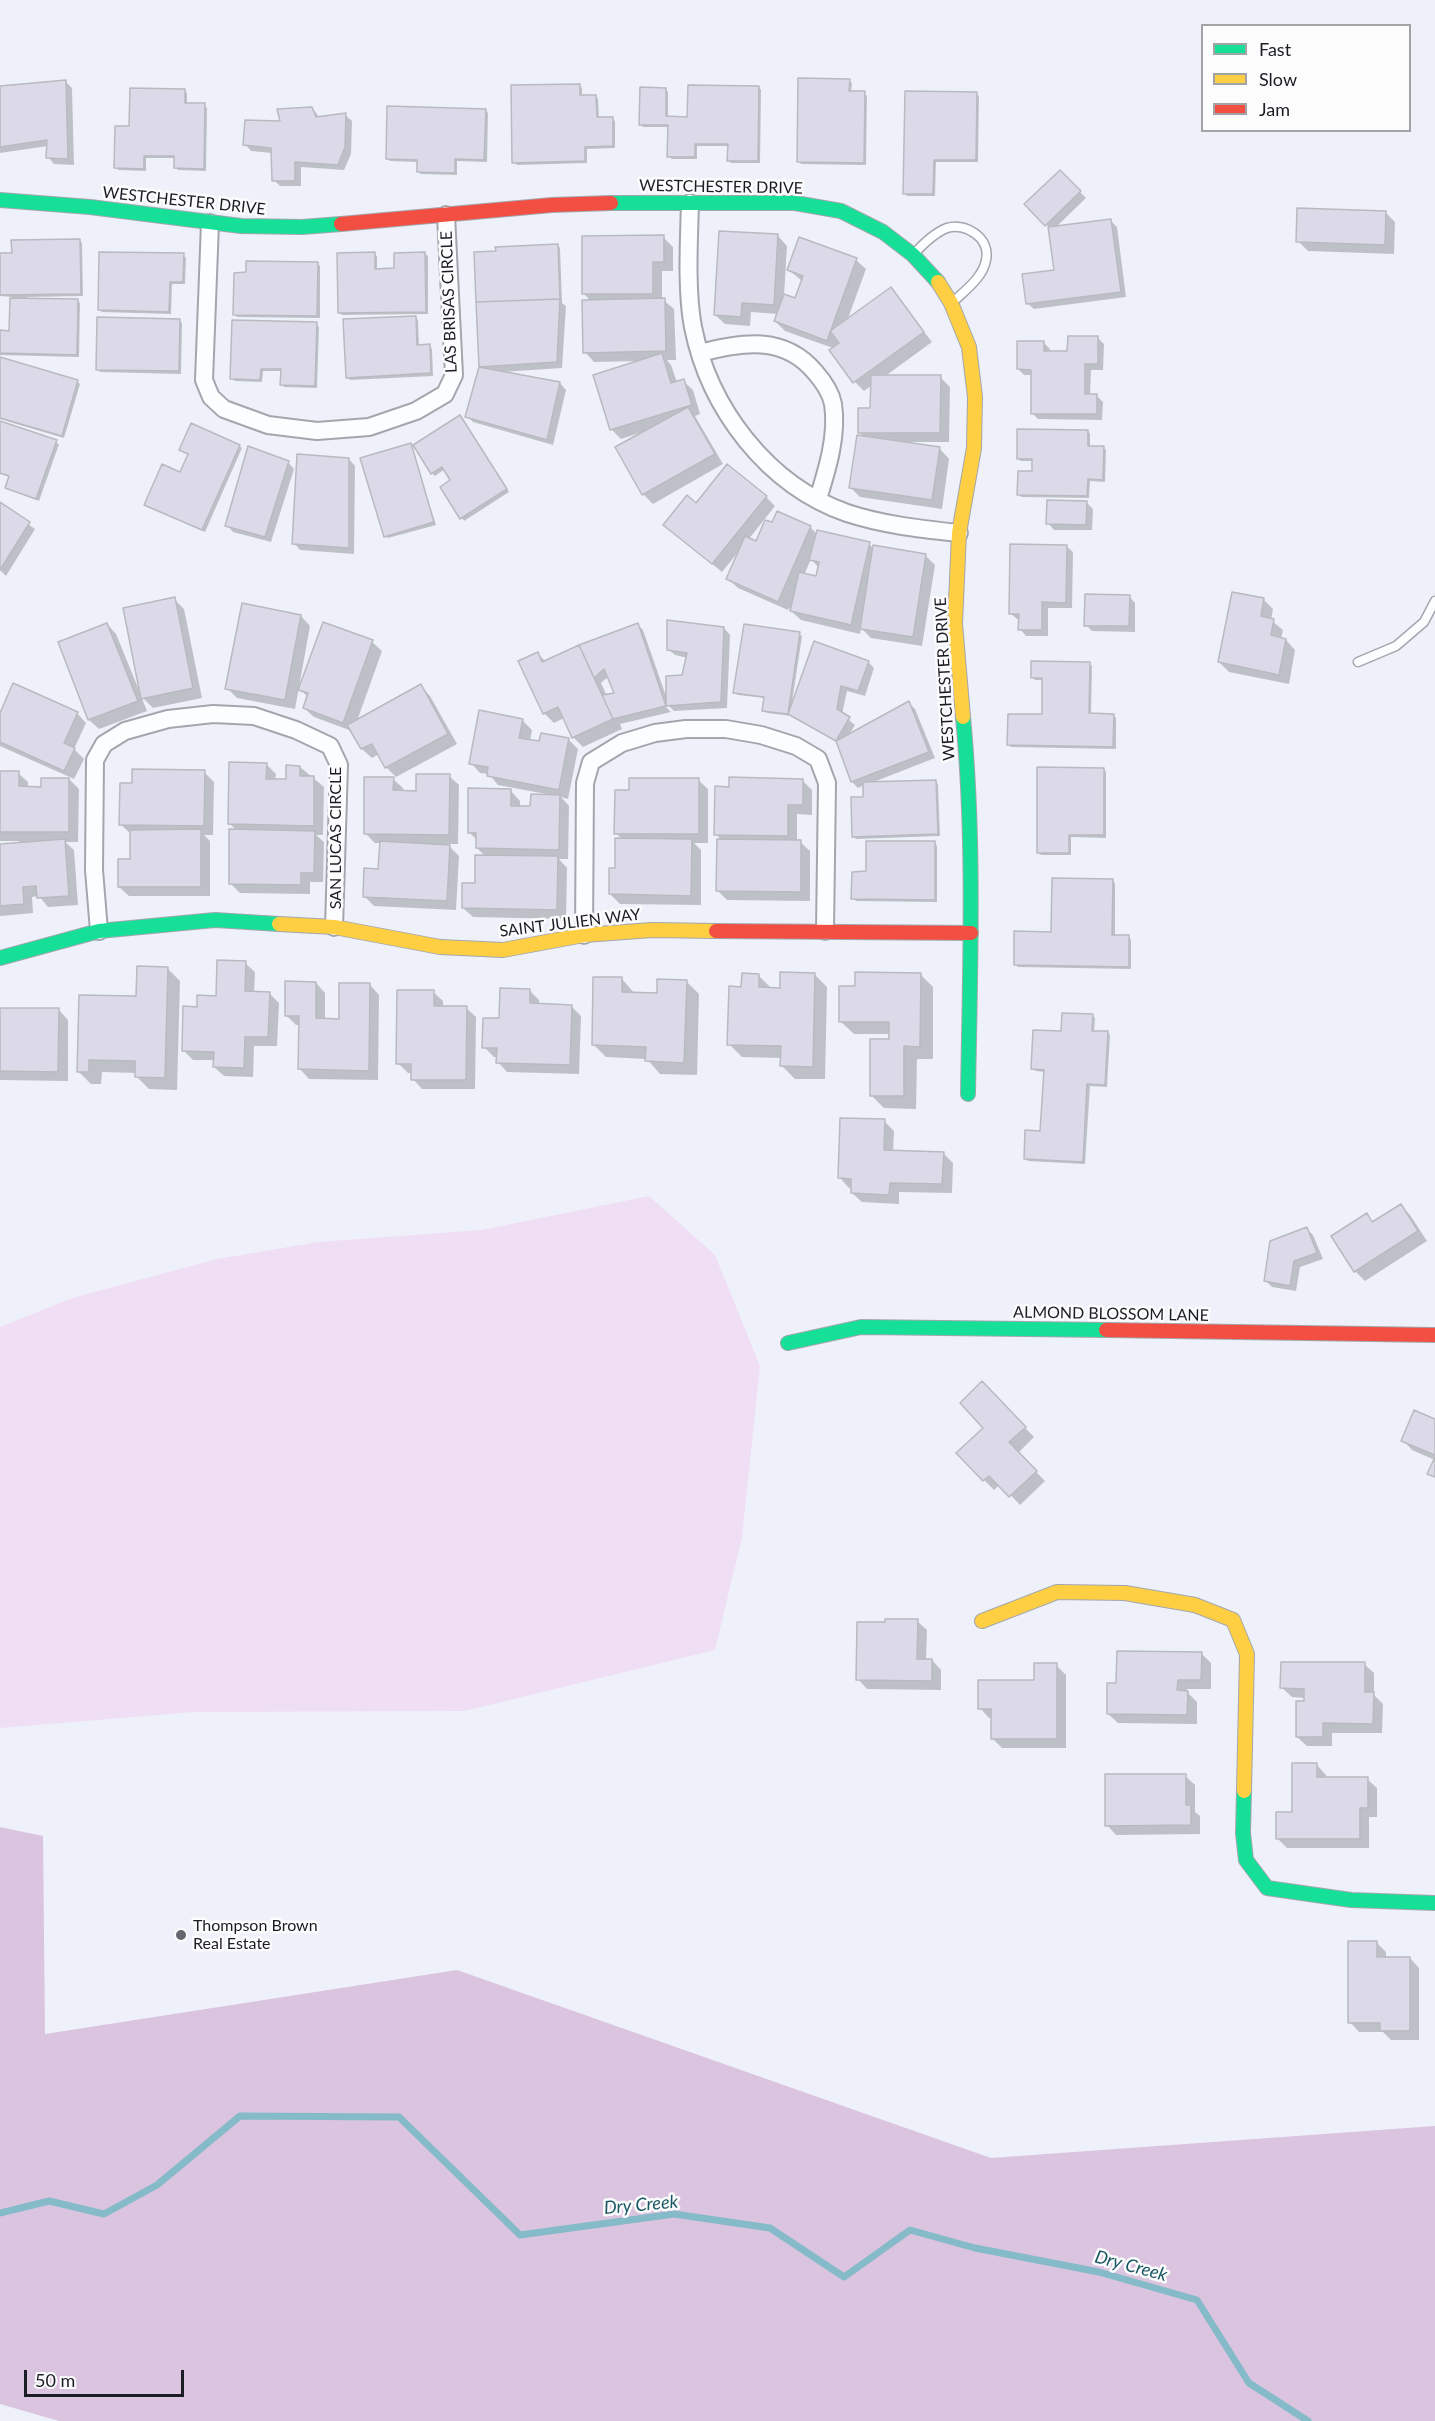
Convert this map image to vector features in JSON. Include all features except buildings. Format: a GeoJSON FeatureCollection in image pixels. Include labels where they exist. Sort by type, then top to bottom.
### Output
{"type":"FeatureCollection","features":[{"type":"Feature","properties":{"kind":"street","name":"WESTCHESTER DRIVE"},"geometry":{"type":"LineString","coordinates":[[0,200],[90,207],[241,226],[303,227],[404,220],[552,205],[795,202],[841,210],[883,232],[913,255],[935,278],[951,303],[969,347],[975,397],[974,448],[959,533],[955,624],[967,758],[971,933],[968,1094]]}},
{"type":"Feature","properties":{"kind":"street"},"geometry":{"type":"LineString","coordinates":[[690,203],[690,296],[693,326],[709,380],[718,399],[743,436],[765,461],[818,499],[846,512],[884,522],[959,533]]}},
{"type":"Feature","properties":{"kind":"street","name":"LAS BRISAS CIRCLE"},"geometry":{"type":"LineString","coordinates":[[210,223],[204,380],[211,397],[224,409],[268,425],[317,431],[369,427],[416,411],[445,394],[454,375],[446,215]]}},
{"type":"Feature","properties":{"kind":"street"},"geometry":{"type":"LineString","coordinates":[[700,353],[755,343],[779,347],[804,358],[822,381],[833,403],[832,437],[818,499]]}},
{"type":"Feature","properties":{"kind":"street","name":"SAN LUCAS CIRCLE"},"geometry":{"type":"LineString","coordinates":[[99,931],[94,870],[95,760],[104,744],[125,731],[168,719],[213,714],[254,716],[296,730],[330,746],[339,765],[334,927]]}},
{"type":"Feature","properties":{"kind":"street"},"geometry":{"type":"LineString","coordinates":[[584,935],[585,783],[591,762],[622,743],[655,733],[686,729],[726,729],[761,735],[796,746],[818,759],[827,783],[825,931]]}},
{"type":"Feature","properties":{"kind":"street","name":"SAINT JULIEN WAY"},"geometry":{"type":"LineString","coordinates":[[0,958],[99,931],[215,920],[334,927],[441,947],[503,950],[584,935],[652,930],[971,933]]}},
{"type":"Feature","properties":{"kind":"street","name":"ALMOND BLOSSOM LANE"},"geometry":{"type":"LineString","coordinates":[[788,1343],[861,1327],[1435,1335]]}},
{"type":"Feature","properties":{"kind":"street"},"geometry":{"type":"LineString","coordinates":[[982,1620],[1058,1592],[1125,1593],[1195,1605],[1233,1620],[1247,1654],[1243,1833],[1246,1860],[1267,1888],[1293,1894],[1373,1903],[1435,1903]]}},
{"type":"Feature","properties":{"kind":"lane"},"geometry":{"type":"LineString","coordinates":[[913,255],[937,234],[949,227],[968,228],[979,236],[985,246],[987,260],[975,281],[951,303]]}},
{"type":"Feature","properties":{"kind":"lane"},"geometry":{"type":"LineString","coordinates":[[1358,662],[1396,646],[1424,622],[1435,601]]}},
{"type":"Feature","properties":{"kind":"shaded area"},"geometry":{"type":"Polygon","coordinates":[[[649,1196],[715,1255],[760,1366],[742,1537],[715,1650],[465,1711],[193,1712],[0,1728],[0,1327],[72,1298],[217,1259],[318,1242],[482,1230],[649,1196]]]}},
{"type":"Feature","properties":{"kind":"shaded area"},"geometry":{"type":"Polygon","coordinates":[[[0,1827],[43,1836],[45,2034],[457,1970],[991,2158],[1435,2126],[1435,2421],[59,2421],[0,2404],[0,1827]]]}},
{"type":"Feature","properties":{"kind":"waterway","name":"Dry Creek"},"geometry":{"type":"LineString","coordinates":[[0,2213],[49,2201],[104,2214],[157,2185],[240,2116],[399,2117],[520,2235],[674,2214],[770,2228],[844,2277],[910,2230],[975,2248],[1099,2272],[1197,2300],[1249,2383],[1308,2421]]}},
{"type":"Feature","properties":{"kind":"traffic: fast"},"geometry":{"type":"LineString","coordinates":[[0,200],[90,207],[241,226],[302,227],[341,224]]}},
{"type":"Feature","properties":{"kind":"traffic: fast"},"geometry":{"type":"LineString","coordinates":[[611,203],[795,203],[841,211],[883,232],[913,255],[938,282]]}},
{"type":"Feature","properties":{"kind":"traffic: fast"},"geometry":{"type":"LineString","coordinates":[[963,717],[970,858],[968,1094]]}},
{"type":"Feature","properties":{"kind":"traffic: fast"},"geometry":{"type":"LineString","coordinates":[[0,958],[99,931],[215,920],[279,924]]}},
{"type":"Feature","properties":{"kind":"traffic: fast"},"geometry":{"type":"LineString","coordinates":[[788,1343],[861,1327],[1106,1330]]}},
{"type":"Feature","properties":{"kind":"traffic: fast"},"geometry":{"type":"LineString","coordinates":[[1244,1791],[1243,1833],[1246,1860],[1267,1888],[1351,1900],[1435,1903]]}},
{"type":"Feature","properties":{"kind":"traffic: slow"},"geometry":{"type":"LineString","coordinates":[[938,282],[951,303],[969,347],[975,397],[974,448],[959,533],[955,624],[963,717]]}},
{"type":"Feature","properties":{"kind":"traffic: slow"},"geometry":{"type":"LineString","coordinates":[[279,924],[334,927],[440,947],[503,950],[584,935],[652,930],[716,931]]}},
{"type":"Feature","properties":{"kind":"traffic: slow"},"geometry":{"type":"LineString","coordinates":[[982,1621],[1057,1592],[1125,1593],[1195,1605],[1233,1620],[1247,1654],[1244,1791]]}},
{"type":"Feature","properties":{"kind":"traffic: jam"},"geometry":{"type":"LineString","coordinates":[[341,224],[552,205],[611,203]]}},
{"type":"Feature","properties":{"kind":"traffic: jam"},"geometry":{"type":"LineString","coordinates":[[716,931],[971,933]]}},
{"type":"Feature","properties":{"kind":"traffic: jam"},"geometry":{"type":"LineString","coordinates":[[1106,1330],[1435,1335]]}},
{"type":"Feature","properties":{"kind":"place","name":"Thompson Brown Real Estate"},"geometry":{"type":"Point","coordinates":[181,1935]}}]}
